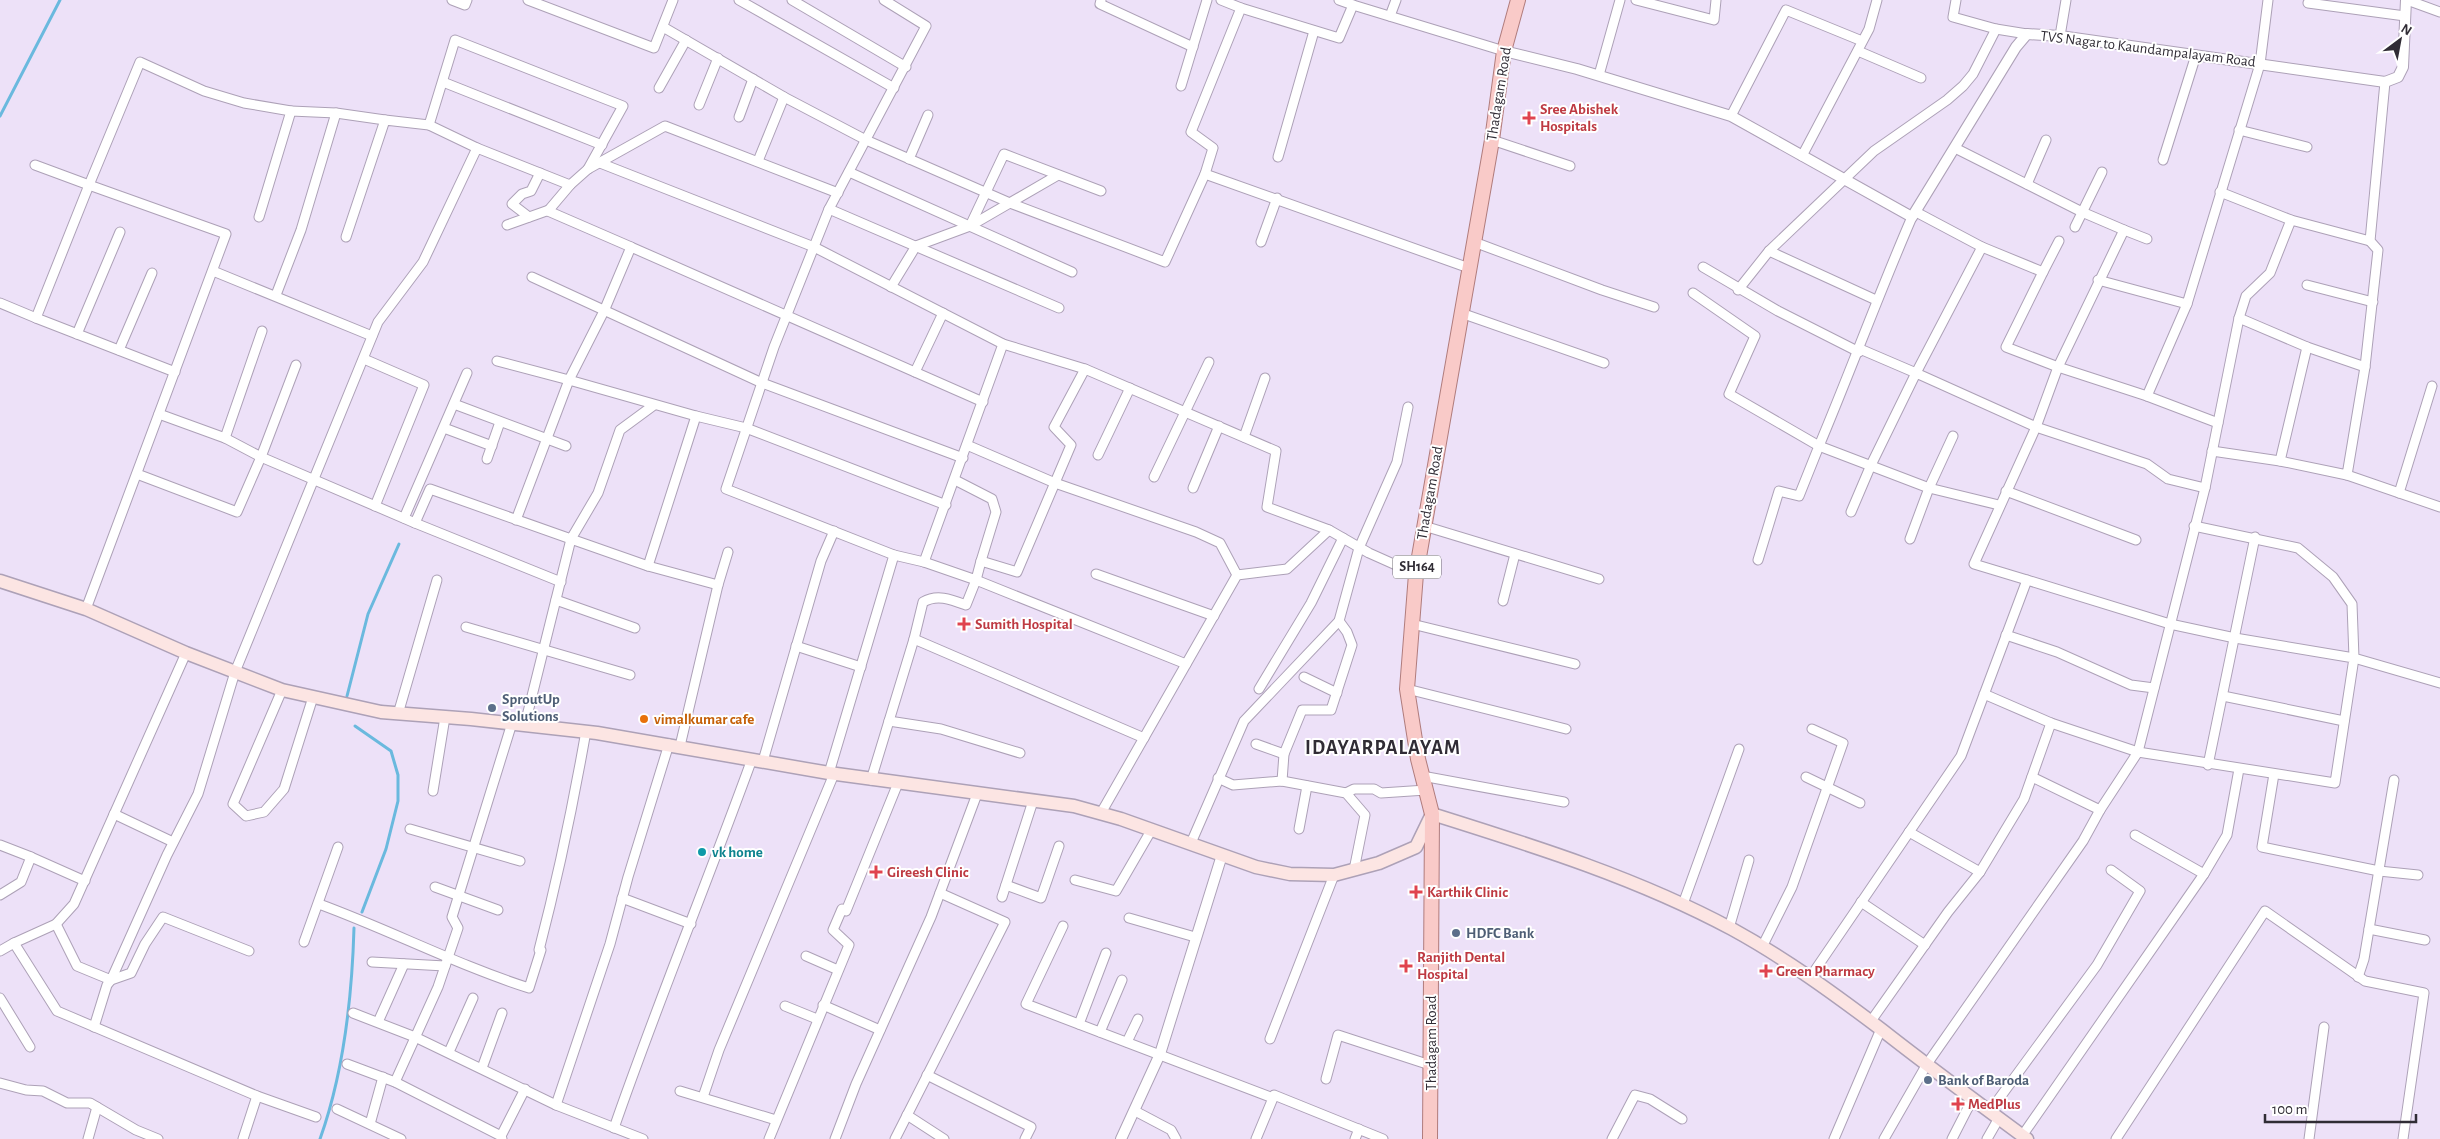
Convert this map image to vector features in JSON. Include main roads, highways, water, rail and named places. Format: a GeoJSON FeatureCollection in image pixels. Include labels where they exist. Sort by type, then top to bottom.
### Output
{"type":"FeatureCollection","features":[{"type":"Feature","properties":{"kind":"main road","name":"Thadagam Road"},"geometry":{"type":"LineString","coordinates":[[1430,1139],[1432,814],[1424,783],[1407,689],[1412,624],[1416,574],[1492,140],[1504,51],[1518,0]]}},
{"type":"Feature","properties":{"kind":"main road"},"geometry":{"type":"LineString","coordinates":[[3,585],[86,609],[235,672],[282,690],[313,697],[398,714],[518,723],[586,732],[674,745],[831,774],[1074,806],[1152,829],[1256,867],[1290,874],[1334,875],[1379,863],[1416,847],[1432,814],[1557,854],[1631,882],[1683,904],[1729,928],[1811,976],[2024,1137]]}},
{"type":"Feature","properties":{"kind":"waterway"},"geometry":{"type":"LineString","coordinates":[[0,116],[60,0]]}},
{"type":"Feature","properties":{"kind":"waterway"},"geometry":{"type":"LineString","coordinates":[[347,696],[368,614],[399,544]]}},
{"type":"Feature","properties":{"kind":"waterway"},"geometry":{"type":"LineString","coordinates":[[355,726],[391,751],[398,775],[398,801],[386,849],[362,912]]}},
{"type":"Feature","properties":{"kind":"waterway"},"geometry":{"type":"LineString","coordinates":[[320,1139],[341,1061],[349,1008],[354,928]]}},
{"type":"Feature","properties":{"kind":"place","name":"Sree Abishek Hospitals"},"geometry":{"type":"Point","coordinates":[1529,118]}},
{"type":"Feature","properties":{"kind":"place","name":"Sumith Hospital"},"geometry":{"type":"Point","coordinates":[964,624]}},
{"type":"Feature","properties":{"kind":"place","name":"SproutUp Solutions"},"geometry":{"type":"Point","coordinates":[492,708]}},
{"type":"Feature","properties":{"kind":"place","name":"vimalkumar cafe"},"geometry":{"type":"Point","coordinates":[644,719]}},
{"type":"Feature","properties":{"kind":"place","name":"vk home"},"geometry":{"type":"Point","coordinates":[702,852]}},
{"type":"Feature","properties":{"kind":"place","name":"Gireesh Clinic"},"geometry":{"type":"Point","coordinates":[876,872]}},
{"type":"Feature","properties":{"kind":"place","name":"Karthik Clinic"},"geometry":{"type":"Point","coordinates":[1416,892]}},
{"type":"Feature","properties":{"kind":"place","name":"HDFC Bank"},"geometry":{"type":"Point","coordinates":[1456,933]}},
{"type":"Feature","properties":{"kind":"place","name":"Ranjith Dental Hospital"},"geometry":{"type":"Point","coordinates":[1406,966]}},
{"type":"Feature","properties":{"kind":"place","name":"Green Pharmacy"},"geometry":{"type":"Point","coordinates":[1766,971]}},
{"type":"Feature","properties":{"kind":"place","name":"Bank of Baroda"},"geometry":{"type":"Point","coordinates":[1928,1080]}},
{"type":"Feature","properties":{"kind":"place","name":"MedPlus"},"geometry":{"type":"Point","coordinates":[1958,1104]}},
{"type":"Feature","properties":{"kind":"district","name":"IDAYARPALAYAM"},"geometry":{"type":"Point","coordinates":[1383,748]}}]}
